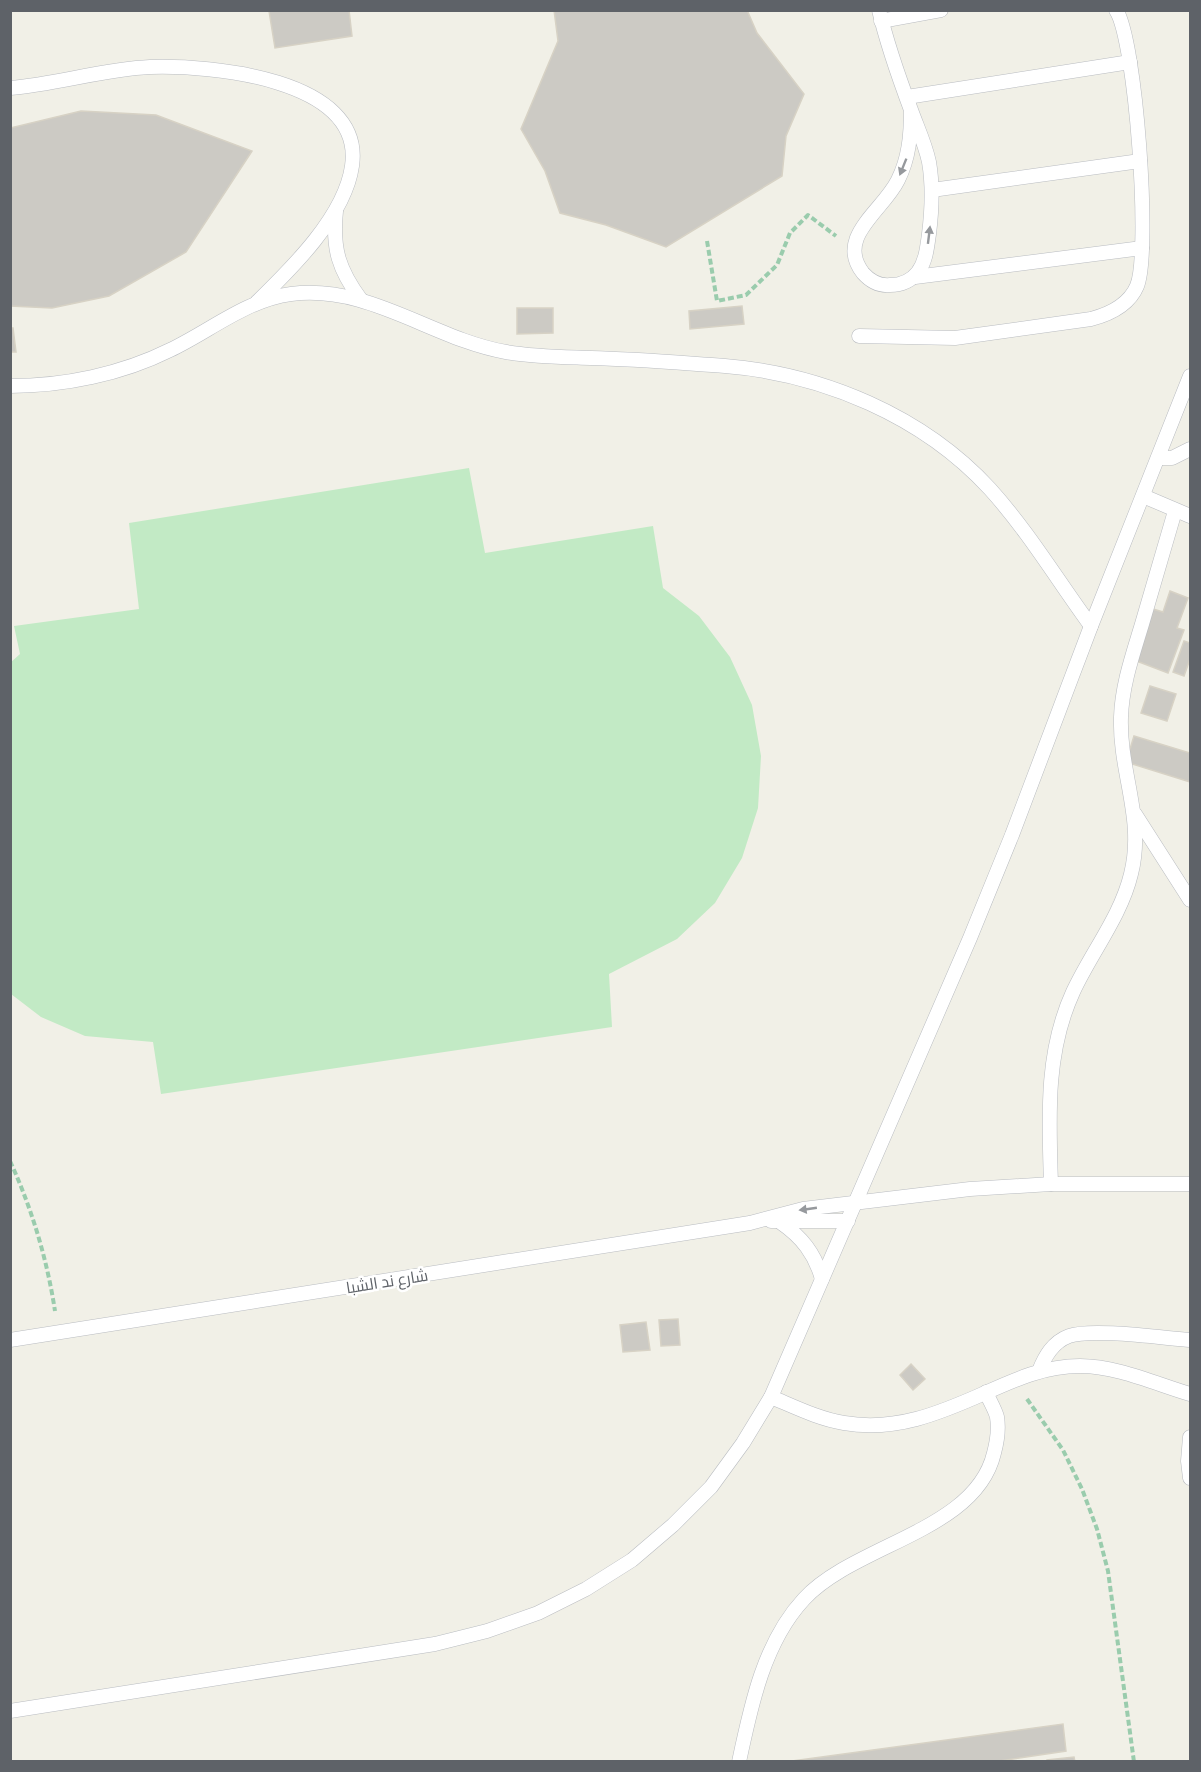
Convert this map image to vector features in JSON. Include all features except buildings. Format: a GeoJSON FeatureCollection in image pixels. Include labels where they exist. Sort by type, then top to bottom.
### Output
{"type":"FeatureCollection","features":[{"type":"Feature","properties":{"kind":"lane"},"geometry":{"type":"LineString","coordinates":[[915,277],[924,263],[928,246],[932,190],[929,163],[922,136],[880,16],[941,10]]}},
{"type":"Feature","properties":{"kind":"lane"},"geometry":{"type":"LineString","coordinates":[[859,336],[955,338],[1091,319],[1109,314],[1125,303],[1136,287],[1142,269],[1140,161],[1126,34],[1122,19],[1116,10]]}},
{"type":"Feature","properties":{"kind":"lane"},"geometry":{"type":"LineString","coordinates":[[909,103],[1130,62]]}},
{"type":"Feature","properties":{"kind":"lane"},"geometry":{"type":"LineString","coordinates":[[10,88],[148,67],[191,67],[234,72],[275,82],[315,98],[331,109],[344,126],[351,145],[352,165],[347,185],[337,206],[300,258],[256,303]]}},
{"type":"Feature","properties":{"kind":"lane"},"geometry":{"type":"LineString","coordinates":[[909,103],[911,134],[907,158],[898,181],[885,201],[858,232],[853,249],[857,265],[868,279],[883,286],[900,285],[915,277],[1142,248]]}},
{"type":"Feature","properties":{"kind":"lane"},"geometry":{"type":"LineString","coordinates":[[932,190],[1140,161]]}},
{"type":"Feature","properties":{"kind":"lane"},"geometry":{"type":"LineString","coordinates":[[337,206],[334,231],[337,256],[346,280],[362,300]]}},
{"type":"Feature","properties":{"kind":"lane"},"geometry":{"type":"LineString","coordinates":[[10,386],[56,383],[132,366],[170,351],[256,303],[291,294],[326,294],[362,300],[460,340],[503,351],[547,358],[592,358],[729,366],[825,386],[871,404],[914,427],[954,455],[989,489],[1021,528],[1091,626]]}},
{"type":"Feature","properties":{"kind":"lane"},"geometry":{"type":"LineString","coordinates":[[10,1711],[435,1644],[487,1631],[538,1613],[586,1589],[632,1560],[673,1526],[711,1486],[743,1443],[771,1397],[848,1221],[1008,846],[1091,626],[1191,376]]}},
{"type":"Feature","properties":{"kind":"lane"},"geometry":{"type":"LineString","coordinates":[[1158,458],[1172,458],[1191,449]]}},
{"type":"Feature","properties":{"kind":"lane"},"geometry":{"type":"LineString","coordinates":[[1143,496],[1191,516]]}},
{"type":"Feature","properties":{"kind":"lane"},"geometry":{"type":"LineString","coordinates":[[1051,1184],[1050,1075],[1062,1019],[1073,992],[1120,904],[1131,875],[1136,845],[1135,814],[1121,751],[1121,716],[1132,659],[1176,511]]}},
{"type":"Feature","properties":{"kind":"lane"},"geometry":{"type":"LineString","coordinates":[[1135,814],[1191,900]]}},
{"type":"Feature","properties":{"kind":"lane","name":"شارع ند الشبا"},"geometry":{"type":"LineString","coordinates":[[10,1340],[763,1221],[792,1211],[970,1189],[1051,1184],[1191,1184]]}},
{"type":"Feature","properties":{"kind":"lane","name":"شارع ند الشبا"},"geometry":{"type":"LineString","coordinates":[[763,1221],[848,1221]]}},
{"type":"Feature","properties":{"kind":"lane"},"geometry":{"type":"LineString","coordinates":[[780,1222],[793,1230],[812,1252],[822,1279]]}},
{"type":"Feature","properties":{"kind":"lane"},"geometry":{"type":"LineString","coordinates":[[1039,1371],[1050,1350],[1058,1342],[1080,1333],[1191,1340]]}},
{"type":"Feature","properties":{"kind":"lane"},"geometry":{"type":"LineString","coordinates":[[771,1397],[812,1414],[844,1423],[876,1426],[908,1422],[940,1412],[1012,1379],[1039,1371],[1082,1366],[1102,1368],[1191,1394]]}},
{"type":"Feature","properties":{"kind":"lane"},"geometry":{"type":"LineString","coordinates":[[739,1761],[748,1719],[766,1662],[782,1628],[804,1598],[833,1574],[944,1516],[964,1503],[980,1485],[992,1464],[997,1441],[997,1417],[986,1392]]}},
{"type":"Feature","properties":{"kind":"lane"},"geometry":{"type":"LineString","coordinates":[[1191,1437],[1188,1461],[1191,1478]]}},
{"type":"Feature","properties":{"kind":"path"},"geometry":{"type":"LineString","coordinates":[[707,241],[717,301],[746,295],[777,265],[790,233],[808,215],[853,249]]}},
{"type":"Feature","properties":{"kind":"path"},"geometry":{"type":"LineString","coordinates":[[10,1161],[35,1222],[45,1259],[59,1332]]}},
{"type":"Feature","properties":{"kind":"path"},"geometry":{"type":"LineString","coordinates":[[1012,1379],[1039,1413],[1063,1450],[1082,1489],[1097,1529],[1108,1571],[1134,1761]]}},
{"type":"Feature","properties":{"kind":"green space"},"geometry":{"type":"Polygon","coordinates":[[[469,468],[485,553],[653,526],[663,588],[699,616],[730,657],[752,705],[761,756],[758,808],[742,858],[715,903],[677,939],[609,974],[612,1027],[161,1094],[153,1042],[85,1036],[41,1017],[11,994],[10,663],[20,654],[14,626],[139,609],[129,523],[469,468]]]}}]}
